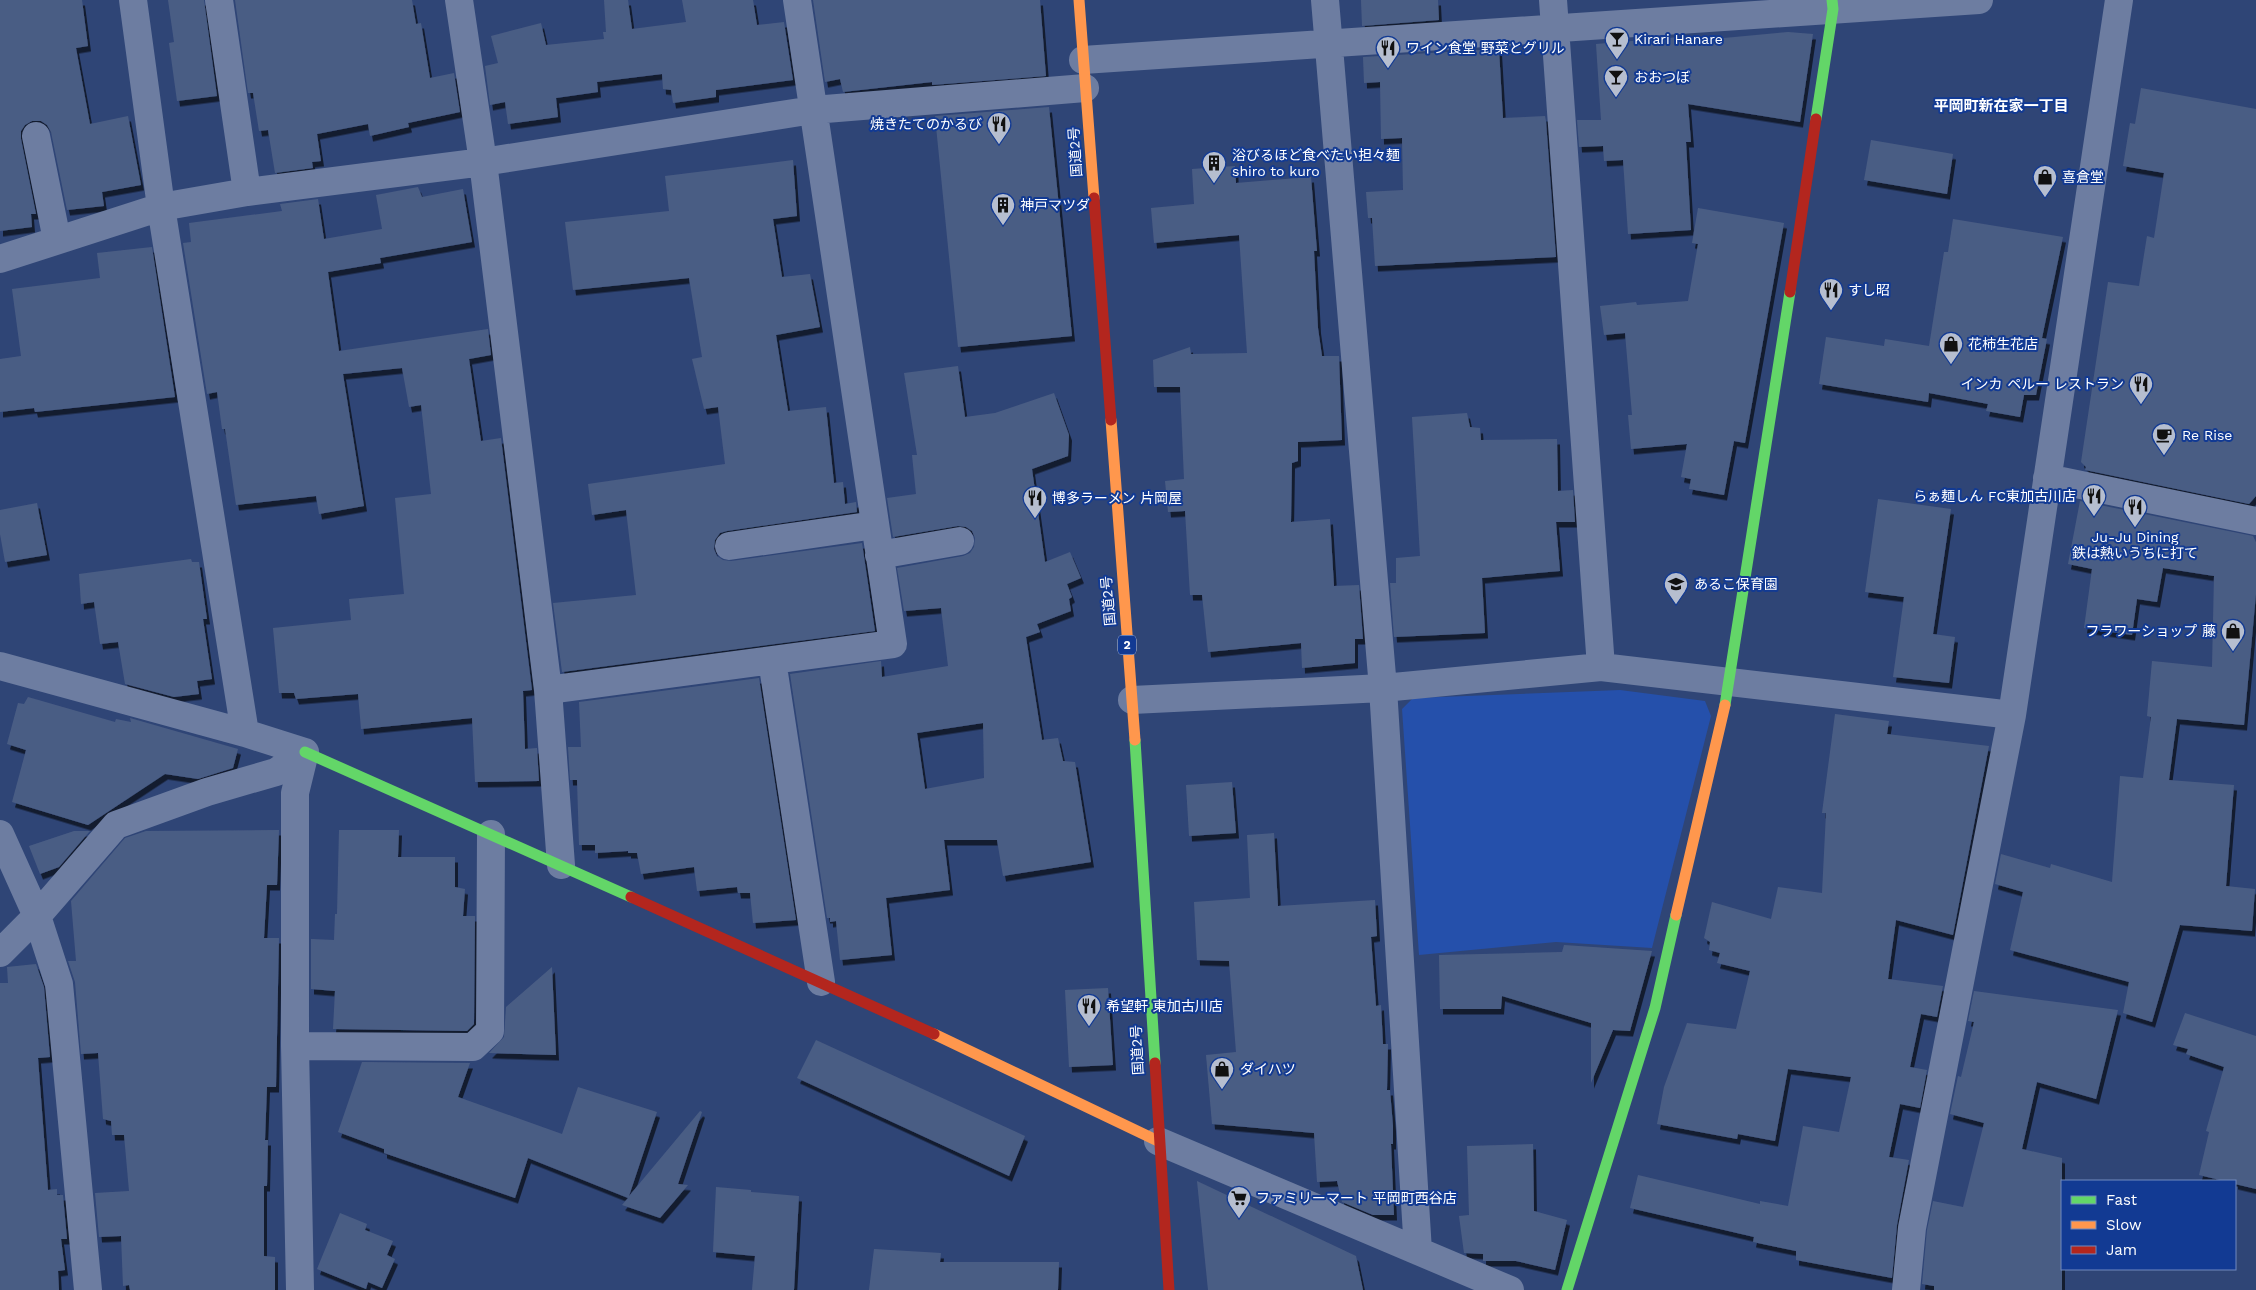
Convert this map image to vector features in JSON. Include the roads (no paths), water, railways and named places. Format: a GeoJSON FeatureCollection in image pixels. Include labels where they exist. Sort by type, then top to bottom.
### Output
{"type":"FeatureCollection","features":[{"type":"Feature","properties":{"kind":"main road","name":"国道2号"},"geometry":{"type":"LineString","coordinates":[[1079,0],[1132,700],[1158,1141],[1169,1290]]}},
{"type":"Feature","properties":{"kind":"main road"},"geometry":{"type":"LineString","coordinates":[[1568,1290],[1654,1008],[1730,684],[1832,4]]}},
{"type":"Feature","properties":{"kind":"main road"},"geometry":{"type":"LineString","coordinates":[[304,752],[821,982],[985,1057],[1158,1141]]}},
{"type":"Feature","properties":{"kind":"street"},"geometry":{"type":"LineString","coordinates":[[132,0],[161,207],[245,733]]}},
{"type":"Feature","properties":{"kind":"street"},"geometry":{"type":"LineString","coordinates":[[219,0],[247,192]]}},
{"type":"Feature","properties":{"kind":"street"},"geometry":{"type":"LineString","coordinates":[[460,0],[483,162],[548,690],[561,865]]}},
{"type":"Feature","properties":{"kind":"street"},"geometry":{"type":"LineString","coordinates":[[548,690],[893,644],[797,0]]}},
{"type":"Feature","properties":{"kind":"street"},"geometry":{"type":"LineString","coordinates":[[1325,0],[1327,43],[1383,688],[1418,1251]]}},
{"type":"Feature","properties":{"kind":"street"},"geometry":{"type":"LineString","coordinates":[[1553,0],[1601,667]]}},
{"type":"Feature","properties":{"kind":"street"},"geometry":{"type":"LineString","coordinates":[[1083,60],[1555,29],[1832,4],[1979,0]]}},
{"type":"Feature","properties":{"kind":"street"},"geometry":{"type":"LineString","coordinates":[[1906,1290],[1912,1228],[2012,715],[2119,0]]}},
{"type":"Feature","properties":{"kind":"street"},"geometry":{"type":"LineString","coordinates":[[0,259],[161,207],[247,192],[483,162],[813,110],[1085,88]]}},
{"type":"Feature","properties":{"kind":"street"},"geometry":{"type":"LineString","coordinates":[[36,136],[57,240]]}},
{"type":"Feature","properties":{"kind":"street"},"geometry":{"type":"LineString","coordinates":[[2046,478],[2256,521]]}},
{"type":"Feature","properties":{"kind":"street"},"geometry":{"type":"LineString","coordinates":[[729,546],[875,526]]}},
{"type":"Feature","properties":{"kind":"street"},"geometry":{"type":"LineString","coordinates":[[879,555],[960,541]]}},
{"type":"Feature","properties":{"kind":"street"},"geometry":{"type":"LineString","coordinates":[[772,660],[821,982]]}},
{"type":"Feature","properties":{"kind":"street"},"geometry":{"type":"LineString","coordinates":[[0,666],[245,733],[304,752]]}},
{"type":"Feature","properties":{"kind":"street"},"geometry":{"type":"LineString","coordinates":[[1132,700],[1383,688],[1601,667],[1730,684],[2012,715]]}},
{"type":"Feature","properties":{"kind":"street"},"geometry":{"type":"LineString","coordinates":[[0,953],[37,916],[116,825],[207,792],[276,772],[304,752]]}},
{"type":"Feature","properties":{"kind":"street"},"geometry":{"type":"LineString","coordinates":[[300,1290],[295,1046],[295,793],[304,752]]}},
{"type":"Feature","properties":{"kind":"street"},"geometry":{"type":"LineString","coordinates":[[0,834],[37,916],[60,984],[88,1290]]}},
{"type":"Feature","properties":{"kind":"street"},"geometry":{"type":"LineString","coordinates":[[295,1046],[473,1047],[490,1031],[491,834]]}},
{"type":"Feature","properties":{"kind":"street"},"geometry":{"type":"LineString","coordinates":[[1158,1141],[1510,1290]]}},
{"type":"Feature","properties":{"kind":"place","name":"Kirari Hanare"},"geometry":{"type":"Point","coordinates":[1617,60]}},
{"type":"Feature","properties":{"kind":"place","name":"ワイン食堂 野菜とグリル"},"geometry":{"type":"Point","coordinates":[1388,69]}},
{"type":"Feature","properties":{"kind":"place","name":"おおつぼ"},"geometry":{"type":"Point","coordinates":[1616,98]}},
{"type":"Feature","properties":{"kind":"place","name":"焼きたてのかるび"},"geometry":{"type":"Point","coordinates":[999,145]}},
{"type":"Feature","properties":{"kind":"place","name":"浴びるほど食べたい担々麺 shiro to kuro"},"geometry":{"type":"Point","coordinates":[1214,184]}},
{"type":"Feature","properties":{"kind":"place","name":"喜倉堂"},"geometry":{"type":"Point","coordinates":[2045,198]}},
{"type":"Feature","properties":{"kind":"place","name":"神戸マツダ"},"geometry":{"type":"Point","coordinates":[1003,226]}},
{"type":"Feature","properties":{"kind":"place","name":"すし昭"},"geometry":{"type":"Point","coordinates":[1831,311]}},
{"type":"Feature","properties":{"kind":"place","name":"花柿生花店"},"geometry":{"type":"Point","coordinates":[1951,365]}},
{"type":"Feature","properties":{"kind":"place","name":"インカ ペルー レストラン"},"geometry":{"type":"Point","coordinates":[2141,405]}},
{"type":"Feature","properties":{"kind":"place","name":"Re Rise"},"geometry":{"type":"Point","coordinates":[2164,456]}},
{"type":"Feature","properties":{"kind":"place","name":"らぁ麺しん FC東加古川店"},"geometry":{"type":"Point","coordinates":[2094,517]}},
{"type":"Feature","properties":{"kind":"place","name":"博多ラーメン 片岡屋"},"geometry":{"type":"Point","coordinates":[1035,519]}},
{"type":"Feature","properties":{"kind":"place","name":"Ju-Ju Dining 鉄は熱いうちに打て"},"geometry":{"type":"Point","coordinates":[2135,528]}},
{"type":"Feature","properties":{"kind":"place","name":"あるこ保育園"},"geometry":{"type":"Point","coordinates":[1676,605]}},
{"type":"Feature","properties":{"kind":"place","name":"フラワーショップ 藤"},"geometry":{"type":"Point","coordinates":[2233,652]}},
{"type":"Feature","properties":{"kind":"place","name":"希望軒 東加古川店"},"geometry":{"type":"Point","coordinates":[1089,1027]}},
{"type":"Feature","properties":{"kind":"place","name":"ダイハツ"},"geometry":{"type":"Point","coordinates":[1222,1090]}},
{"type":"Feature","properties":{"kind":"place","name":"ファミリーマート 平岡町西谷店"},"geometry":{"type":"Point","coordinates":[1239,1219]}},
{"type":"Feature","properties":{"kind":"district","name":"平岡町新在家一丁目"},"geometry":{"type":"Point","coordinates":[2001,106]}}]}
